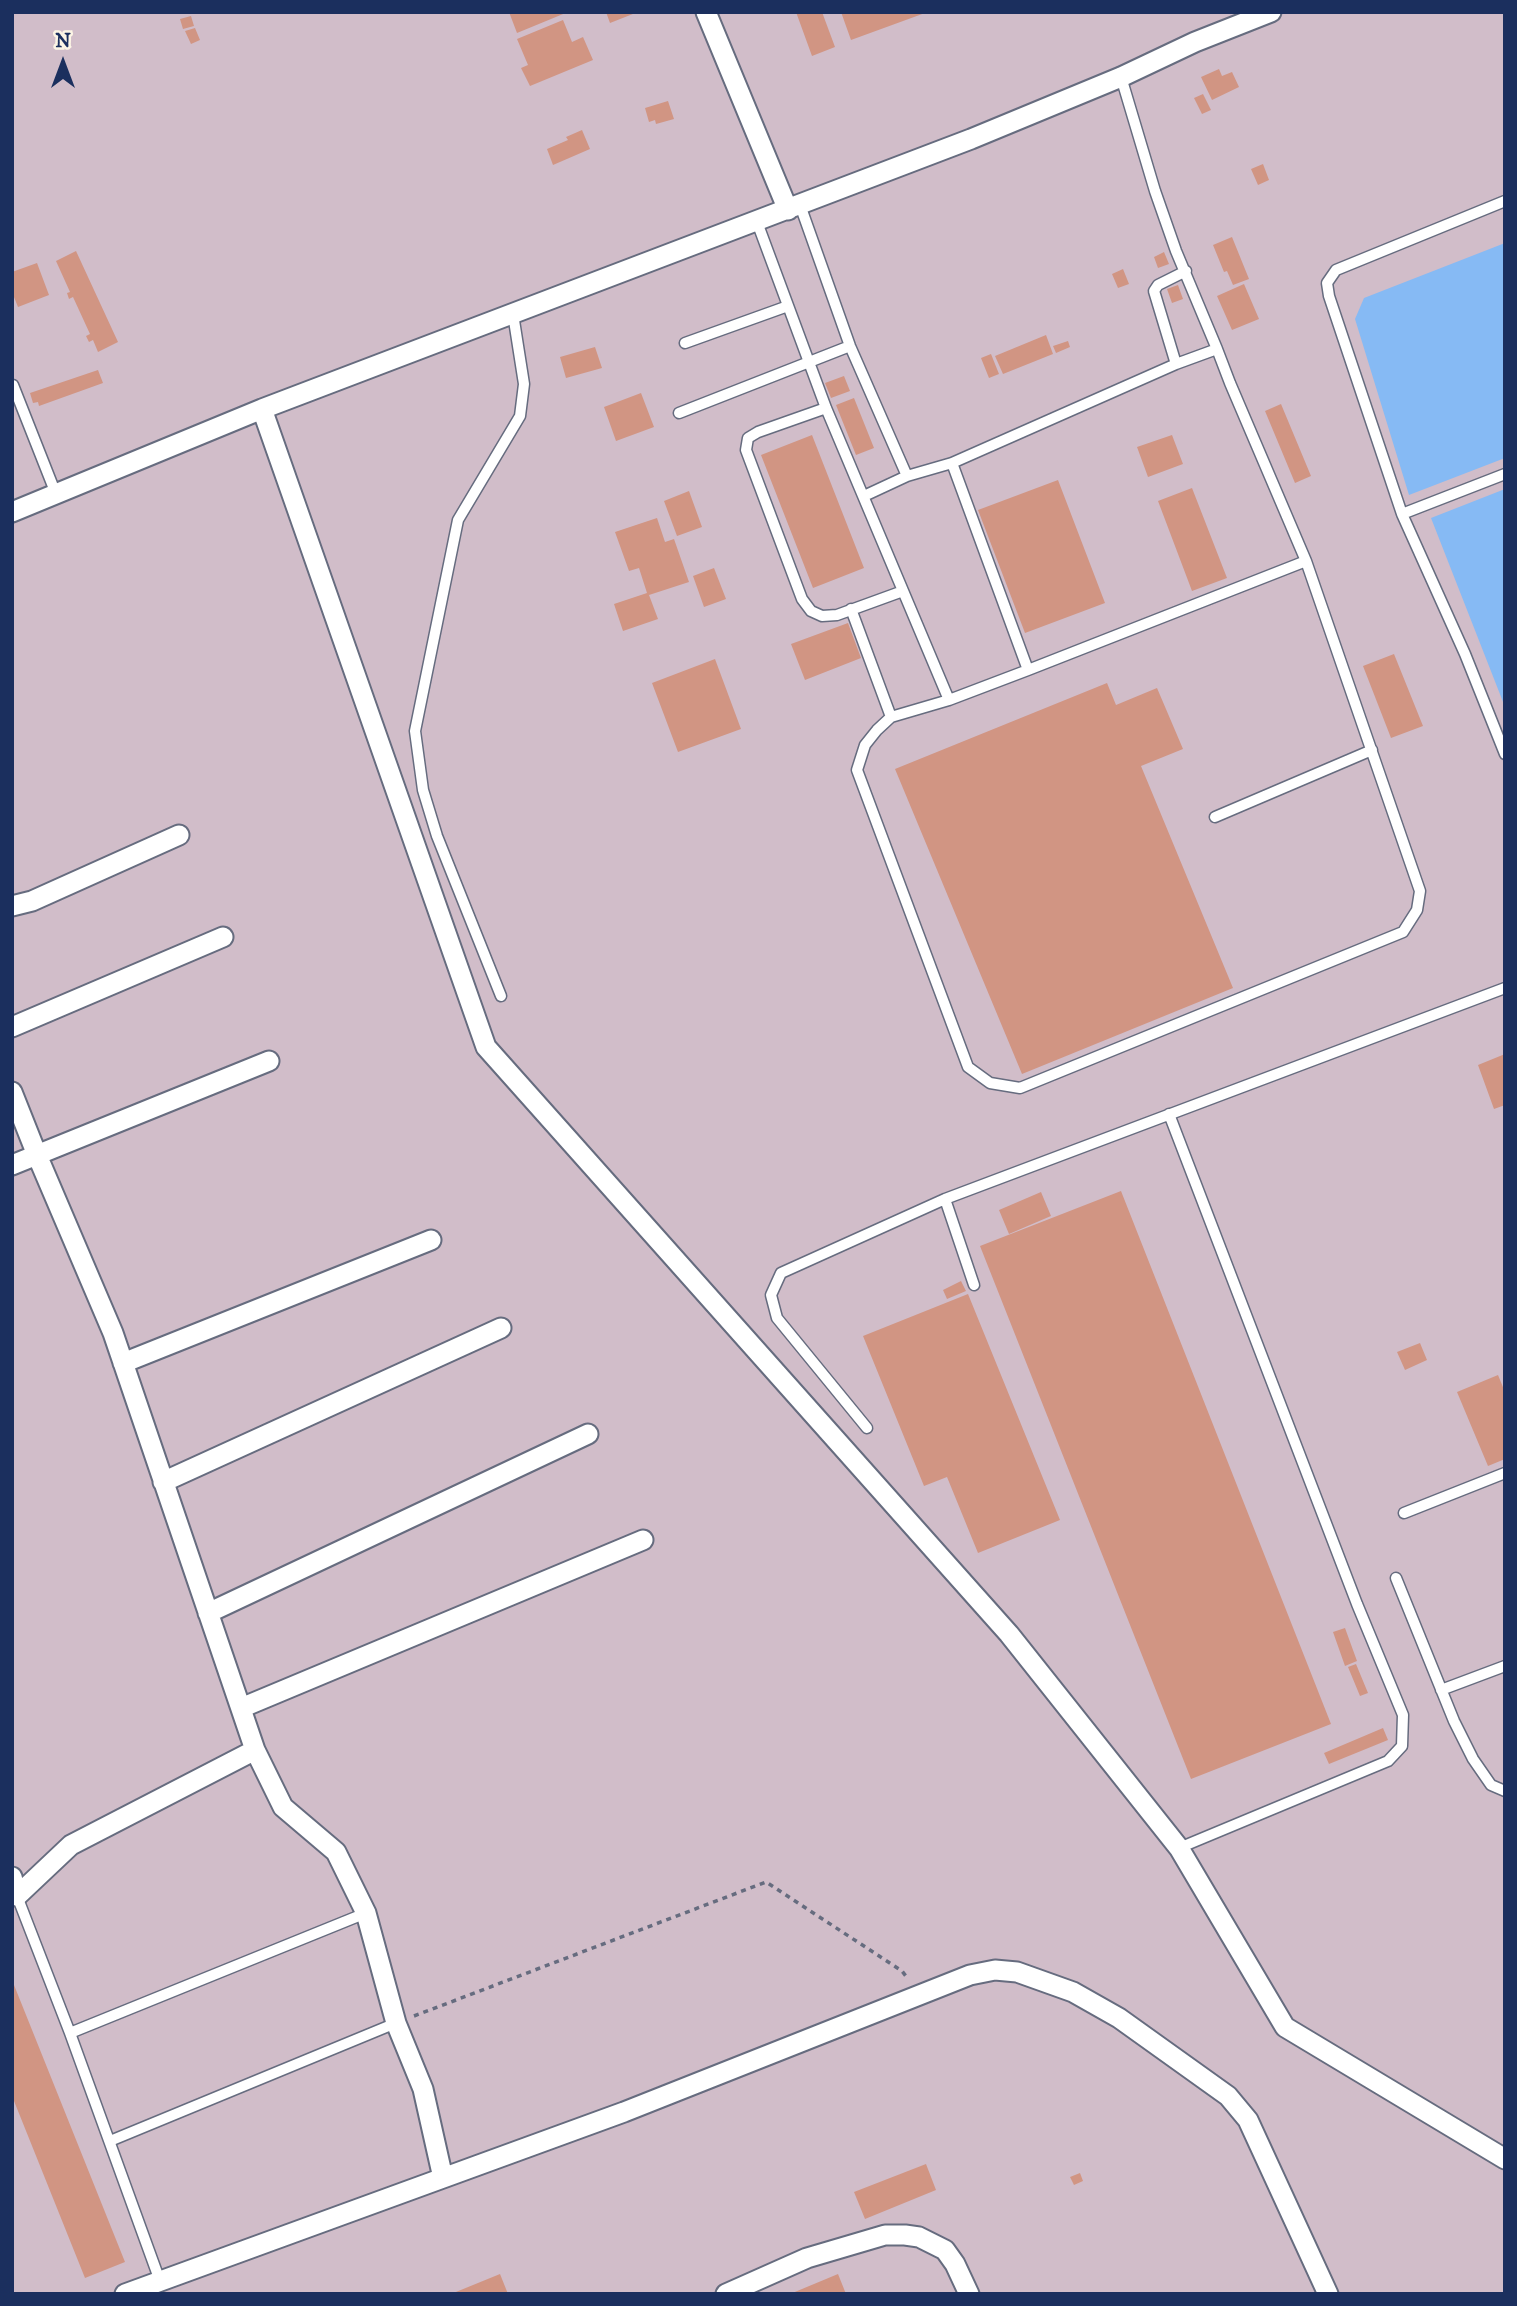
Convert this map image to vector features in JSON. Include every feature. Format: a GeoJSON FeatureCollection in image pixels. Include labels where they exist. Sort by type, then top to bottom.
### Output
{"type":"FeatureCollection","features":[{"type":"Feature","properties":{"kind":"street"},"geometry":{"type":"LineString","coordinates":[[706,12],[794,207]]}},
{"type":"Feature","properties":{"kind":"street"},"geometry":{"type":"LineString","coordinates":[[12,512],[262,409],[971,139],[1271,12]]}},
{"type":"Feature","properties":{"kind":"street"},"geometry":{"type":"LineString","coordinates":[[262,409],[486,1047],[1009,1634],[1179,1848],[1285,2027],[1505,2159]]}},
{"type":"Feature","properties":{"kind":"street"},"geometry":{"type":"LineString","coordinates":[[12,906],[32,901],[179,835]]}},
{"type":"Feature","properties":{"kind":"street"},"geometry":{"type":"LineString","coordinates":[[12,1027],[223,937]]}},
{"type":"Feature","properties":{"kind":"street"},"geometry":{"type":"LineString","coordinates":[[12,1165],[269,1061]]}},
{"type":"Feature","properties":{"kind":"street"},"geometry":{"type":"LineString","coordinates":[[12,1091],[113,1333],[255,1751],[284,1807],[336,1852],[366,1913],[396,2023],[424,2089],[443,2178]]}},
{"type":"Feature","properties":{"kind":"street"},"geometry":{"type":"LineString","coordinates":[[123,1363],[431,1240]]}},
{"type":"Feature","properties":{"kind":"street"},"geometry":{"type":"LineString","coordinates":[[163,1482],[501,1328]]}},
{"type":"Feature","properties":{"kind":"street"},"geometry":{"type":"LineString","coordinates":[[208,1613],[588,1434]]}},
{"type":"Feature","properties":{"kind":"street"},"geometry":{"type":"LineString","coordinates":[[240,1708],[643,1540]]}},
{"type":"Feature","properties":{"kind":"street"},"geometry":{"type":"LineString","coordinates":[[14,1886],[71,1845],[255,1751]]}},
{"type":"Feature","properties":{"kind":"street"},"geometry":{"type":"LineString","coordinates":[[125,2294],[624,2112],[918,1996],[995,1970],[1017,1972],[1073,1992],[1119,2018],[1228,2096],[1248,2120],[1328,2294]]}},
{"type":"Feature","properties":{"kind":"street"},"geometry":{"type":"LineString","coordinates":[[726,2294],[807,2258],[886,2235],[919,2237],[945,2250],[969,2294]]}},
{"type":"Feature","properties":{"kind":"lane"},"geometry":{"type":"LineString","coordinates":[[1121,77],[1154,191],[1230,383],[1306,561],[1420,891],[1417,910],[1403,932],[1020,1088],[990,1083],[968,1067],[857,770],[865,745],[891,717],[1028,670],[1306,561]]}},
{"type":"Feature","properties":{"kind":"lane"},"geometry":{"type":"LineString","coordinates":[[1505,201],[1336,270],[1327,283],[1329,296],[1402,514],[1465,654],[1505,754]]}},
{"type":"Feature","properties":{"kind":"lane"},"geometry":{"type":"LineString","coordinates":[[794,207],[850,346],[907,476]]}},
{"type":"Feature","properties":{"kind":"lane"},"geometry":{"type":"LineString","coordinates":[[757,222],[826,408],[949,699]]}},
{"type":"Feature","properties":{"kind":"lane"},"geometry":{"type":"LineString","coordinates":[[1177,364],[1154,291],[1158,285],[1185,271]]}},
{"type":"Feature","properties":{"kind":"lane"},"geometry":{"type":"LineString","coordinates":[[685,343],[788,306]]}},
{"type":"Feature","properties":{"kind":"lane"},"geometry":{"type":"LineString","coordinates":[[501,996],[437,836],[424,790],[415,731],[458,520],[520,416],[524,384],[513,314]]}},
{"type":"Feature","properties":{"kind":"lane"},"geometry":{"type":"LineString","coordinates":[[679,413],[850,346]]}},
{"type":"Feature","properties":{"kind":"lane"},"geometry":{"type":"LineString","coordinates":[[864,496],[907,476],[951,463],[1217,349]]}},
{"type":"Feature","properties":{"kind":"lane"},"geometry":{"type":"LineString","coordinates":[[13,385],[56,494]]}},
{"type":"Feature","properties":{"kind":"lane"},"geometry":{"type":"LineString","coordinates":[[826,408],[758,432],[748,438],[746,450],[802,599],[811,611],[822,616],[837,615],[903,591]]}},
{"type":"Feature","properties":{"kind":"lane"},"geometry":{"type":"LineString","coordinates":[[951,463],[1028,670]]}},
{"type":"Feature","properties":{"kind":"lane"},"geometry":{"type":"LineString","coordinates":[[1402,514],[1505,474]]}},
{"type":"Feature","properties":{"kind":"lane"},"geometry":{"type":"LineString","coordinates":[[851,610],[891,717]]}},
{"type":"Feature","properties":{"kind":"lane"},"geometry":{"type":"LineString","coordinates":[[1215,817],[1372,750]]}},
{"type":"Feature","properties":{"kind":"lane"},"geometry":{"type":"LineString","coordinates":[[867,1428],[777,1318],[771,1295],[781,1273],[945,1199],[1505,988]]}},
{"type":"Feature","properties":{"kind":"lane"},"geometry":{"type":"LineString","coordinates":[[1169,1114],[1357,1604],[1403,1716],[1402,1746],[1388,1761],[1179,1848]]}},
{"type":"Feature","properties":{"kind":"lane"},"geometry":{"type":"LineString","coordinates":[[945,1199],[974,1285]]}},
{"type":"Feature","properties":{"kind":"lane"},"geometry":{"type":"LineString","coordinates":[[1404,1513],[1505,1474]]}},
{"type":"Feature","properties":{"kind":"lane"},"geometry":{"type":"LineString","coordinates":[[1396,1578],[1454,1721],[1473,1759],[1491,1785],[1505,1791]]}},
{"type":"Feature","properties":{"kind":"lane"},"geometry":{"type":"LineString","coordinates":[[1441,1690],[1505,1666]]}},
{"type":"Feature","properties":{"kind":"lane"},"geometry":{"type":"LineString","coordinates":[[14,1886],[160,2281]]}},
{"type":"Feature","properties":{"kind":"lane"},"geometry":{"type":"LineString","coordinates":[[70,2033],[366,1913]]}},
{"type":"Feature","properties":{"kind":"lane"},"geometry":{"type":"LineString","coordinates":[[110,2141],[396,2023]]}},
{"type":"Feature","properties":{"kind":"path"},"geometry":{"type":"LineString","coordinates":[[396,2023],[766,1882],[902,1971],[918,1996]]}},
{"type":"Feature","properties":{"kind":"shaded area"},"geometry":{"type":"Polygon","coordinates":[[[12,12],[1505,12],[1505,2294],[12,2294],[12,12]]]}},
{"type":"Feature","properties":{"kind":"water"},"geometry":{"type":"Polygon","coordinates":[[[1505,243],[1505,458],[1409,495],[1355,319],[1364,298],[1505,243]]]}},
{"type":"Feature","properties":{"kind":"water"},"geometry":{"type":"Polygon","coordinates":[[[1505,489],[1505,707],[1431,518],[1505,489]]]}},
{"type":"Feature","properties":{"kind":"building"},"geometry":{"type":"Polygon","coordinates":[[[509,12],[568,12],[517,33],[509,12]]]}},
{"type":"Feature","properties":{"kind":"building"},"geometry":{"type":"Polygon","coordinates":[[[606,12],[638,12],[610,23],[606,12]]]}},
{"type":"Feature","properties":{"kind":"building"},"geometry":{"type":"Polygon","coordinates":[[[796,12],[822,12],[835,47],[812,56],[796,12]]]}},
{"type":"Feature","properties":{"kind":"building"},"geometry":{"type":"Polygon","coordinates":[[[841,12],[925,12],[925,13],[851,40],[841,12]]]}},
{"type":"Feature","properties":{"kind":"building"},"geometry":{"type":"Polygon","coordinates":[[[191,16],[194,26],[183,29],[180,19],[191,16]]]}},
{"type":"Feature","properties":{"kind":"building"},"geometry":{"type":"Polygon","coordinates":[[[563,20],[572,42],[583,37],[593,60],[530,86],[521,68],[528,65],[517,39],[563,20]]]}},
{"type":"Feature","properties":{"kind":"building"},"geometry":{"type":"Polygon","coordinates":[[[195,28],[200,40],[191,44],[185,31],[195,28]]]}},
{"type":"Feature","properties":{"kind":"building"},"geometry":{"type":"Polygon","coordinates":[[[1219,69],[1222,76],[1232,72],[1239,87],[1212,100],[1201,77],[1219,69]]]}},
{"type":"Feature","properties":{"kind":"building"},"geometry":{"type":"Polygon","coordinates":[[[1203,94],[1211,110],[1202,114],[1194,98],[1203,94]]]}},
{"type":"Feature","properties":{"kind":"building"},"geometry":{"type":"Polygon","coordinates":[[[668,101],[674,119],[656,124],[655,120],[649,122],[645,108],[668,101]]]}},
{"type":"Feature","properties":{"kind":"building"},"geometry":{"type":"Polygon","coordinates":[[[582,130],[590,149],[553,165],[547,149],[568,140],[566,137],[582,130]]]}},
{"type":"Feature","properties":{"kind":"building"},"geometry":{"type":"Polygon","coordinates":[[[1263,164],[1269,180],[1258,185],[1251,169],[1263,164]]]}},
{"type":"Feature","properties":{"kind":"building"},"geometry":{"type":"Polygon","coordinates":[[[1232,237],[1249,279],[1233,285],[1227,271],[1224,272],[1213,245],[1232,237]]]}},
{"type":"Feature","properties":{"kind":"building"},"geometry":{"type":"Polygon","coordinates":[[[76,251],[118,342],[98,352],[93,340],[89,342],[86,336],[90,334],[73,297],[69,299],[67,293],[70,292],[56,261],[76,251]]]}},
{"type":"Feature","properties":{"kind":"building"},"geometry":{"type":"Polygon","coordinates":[[[1164,252],[1169,264],[1158,268],[1154,257],[1164,252]]]}},
{"type":"Feature","properties":{"kind":"building"},"geometry":{"type":"Polygon","coordinates":[[[37,263],[49,295],[18,307],[12,292],[12,272],[37,263]]]}},
{"type":"Feature","properties":{"kind":"building"},"geometry":{"type":"Polygon","coordinates":[[[1123,269],[1129,284],[1118,288],[1112,274],[1123,269]]]}},
{"type":"Feature","properties":{"kind":"building"},"geometry":{"type":"Polygon","coordinates":[[[1244,284],[1259,319],[1232,330],[1217,296],[1244,284]]]}},
{"type":"Feature","properties":{"kind":"building"},"geometry":{"type":"Polygon","coordinates":[[[1178,285],[1183,299],[1172,303],[1167,289],[1178,285]]]}},
{"type":"Feature","properties":{"kind":"building"},"geometry":{"type":"Polygon","coordinates":[[[1046,335],[1053,354],[1003,374],[995,356],[1046,335]]]}},
{"type":"Feature","properties":{"kind":"building"},"geometry":{"type":"Polygon","coordinates":[[[1068,341],[1070,347],[1056,353],[1053,346],[1068,341]]]}},
{"type":"Feature","properties":{"kind":"building"},"geometry":{"type":"Polygon","coordinates":[[[595,347],[602,368],[566,378],[560,357],[595,347]]]}},
{"type":"Feature","properties":{"kind":"building"},"geometry":{"type":"Polygon","coordinates":[[[991,354],[999,374],[989,378],[981,358],[991,354]]]}},
{"type":"Feature","properties":{"kind":"building"},"geometry":{"type":"Polygon","coordinates":[[[98,370],[103,383],[39,406],[38,402],[33,403],[30,393],[98,370]]]}},
{"type":"Feature","properties":{"kind":"building"},"geometry":{"type":"Polygon","coordinates":[[[844,376],[850,391],[831,398],[825,383],[844,376]]]}},
{"type":"Feature","properties":{"kind":"building"},"geometry":{"type":"Polygon","coordinates":[[[641,393],[654,427],[616,441],[604,407],[641,393]]]}},
{"type":"Feature","properties":{"kind":"building"},"geometry":{"type":"Polygon","coordinates":[[[854,398],[874,448],[856,455],[836,405],[854,398]]]}},
{"type":"Feature","properties":{"kind":"building"},"geometry":{"type":"Polygon","coordinates":[[[1281,404],[1311,476],[1295,483],[1265,411],[1281,404]]]}},
{"type":"Feature","properties":{"kind":"building"},"geometry":{"type":"Polygon","coordinates":[[[812,435],[864,568],[813,588],[761,455],[812,435]]]}},
{"type":"Feature","properties":{"kind":"building"},"geometry":{"type":"Polygon","coordinates":[[[1172,435],[1183,464],[1148,477],[1137,447],[1172,435]]]}},
{"type":"Feature","properties":{"kind":"building"},"geometry":{"type":"Polygon","coordinates":[[[1058,480],[1105,603],[1025,633],[978,510],[1058,480]]]}},
{"type":"Feature","properties":{"kind":"building"},"geometry":{"type":"Polygon","coordinates":[[[1192,488],[1227,578],[1192,591],[1158,501],[1192,488]]]}},
{"type":"Feature","properties":{"kind":"building"},"geometry":{"type":"Polygon","coordinates":[[[689,491],[702,527],[677,536],[664,501],[689,491]]]}},
{"type":"Feature","properties":{"kind":"building"},"geometry":{"type":"Polygon","coordinates":[[[657,518],[665,542],[674,539],[689,582],[649,595],[658,619],[623,631],[614,604],[647,593],[639,568],[629,571],[615,532],[657,518]]]}},
{"type":"Feature","properties":{"kind":"building"},"geometry":{"type":"Polygon","coordinates":[[[714,568],[726,599],[704,607],[693,576],[714,568]]]}},
{"type":"Feature","properties":{"kind":"building"},"geometry":{"type":"Polygon","coordinates":[[[848,623],[861,658],[805,680],[791,644],[848,623]]]}},
{"type":"Feature","properties":{"kind":"building"},"geometry":{"type":"Polygon","coordinates":[[[1394,654],[1423,726],[1391,738],[1363,666],[1394,654]]]}},
{"type":"Feature","properties":{"kind":"building"},"geometry":{"type":"Polygon","coordinates":[[[715,659],[741,729],[678,752],[652,683],[715,659]]]}},
{"type":"Feature","properties":{"kind":"building"},"geometry":{"type":"Polygon","coordinates":[[[1107,683],[1116,705],[1157,688],[1183,749],[1141,766],[1233,988],[1022,1074],[895,769],[1107,683]]]}},
{"type":"Feature","properties":{"kind":"building"},"geometry":{"type":"Polygon","coordinates":[[[1505,1054],[1505,1105],[1494,1109],[1478,1065],[1505,1054]]]}},
{"type":"Feature","properties":{"kind":"building"},"geometry":{"type":"Polygon","coordinates":[[[1121,1191],[1331,1724],[1191,1779],[980,1246],[1121,1191]]]}},
{"type":"Feature","properties":{"kind":"building"},"geometry":{"type":"Polygon","coordinates":[[[1041,1192],[1051,1216],[1009,1234],[999,1210],[1041,1192]]]}},
{"type":"Feature","properties":{"kind":"building"},"geometry":{"type":"Polygon","coordinates":[[[961,1281],[966,1291],[947,1299],[943,1290],[961,1281]]]}},
{"type":"Feature","properties":{"kind":"building"},"geometry":{"type":"Polygon","coordinates":[[[968,1294],[1060,1520],[978,1553],[947,1477],[924,1486],[863,1336],[968,1294]]]}},
{"type":"Feature","properties":{"kind":"building"},"geometry":{"type":"Polygon","coordinates":[[[1420,1343],[1427,1360],[1405,1370],[1397,1352],[1420,1343]]]}},
{"type":"Feature","properties":{"kind":"building"},"geometry":{"type":"Polygon","coordinates":[[[1498,1375],[1505,1392],[1505,1459],[1488,1466],[1457,1392],[1498,1375]]]}},
{"type":"Feature","properties":{"kind":"building"},"geometry":{"type":"Polygon","coordinates":[[[1345,1628],[1357,1661],[1345,1666],[1333,1632],[1345,1628]]]}},
{"type":"Feature","properties":{"kind":"building"},"geometry":{"type":"Polygon","coordinates":[[[1356,1664],[1368,1693],[1360,1696],[1348,1667],[1356,1664]]]}},
{"type":"Feature","properties":{"kind":"building"},"geometry":{"type":"Polygon","coordinates":[[[1383,1728],[1388,1740],[1329,1764],[1324,1753],[1383,1728]]]}},
{"type":"Feature","properties":{"kind":"building"},"geometry":{"type":"Polygon","coordinates":[[[12,1980],[125,2262],[85,2278],[12,2096],[12,1980]]]}},
{"type":"Feature","properties":{"kind":"building"},"geometry":{"type":"Polygon","coordinates":[[[926,2164],[936,2190],[865,2219],[854,2192],[926,2164]]]}},
{"type":"Feature","properties":{"kind":"building"},"geometry":{"type":"Polygon","coordinates":[[[1080,2173],[1083,2181],[1074,2185],[1070,2177],[1080,2173]]]}},
{"type":"Feature","properties":{"kind":"building"},"geometry":{"type":"Polygon","coordinates":[[[500,2274],[508,2294],[451,2294],[500,2274]]]}},
{"type":"Feature","properties":{"kind":"building"},"geometry":{"type":"Polygon","coordinates":[[[838,2274],[846,2294],[790,2294],[838,2274]]]}}]}
